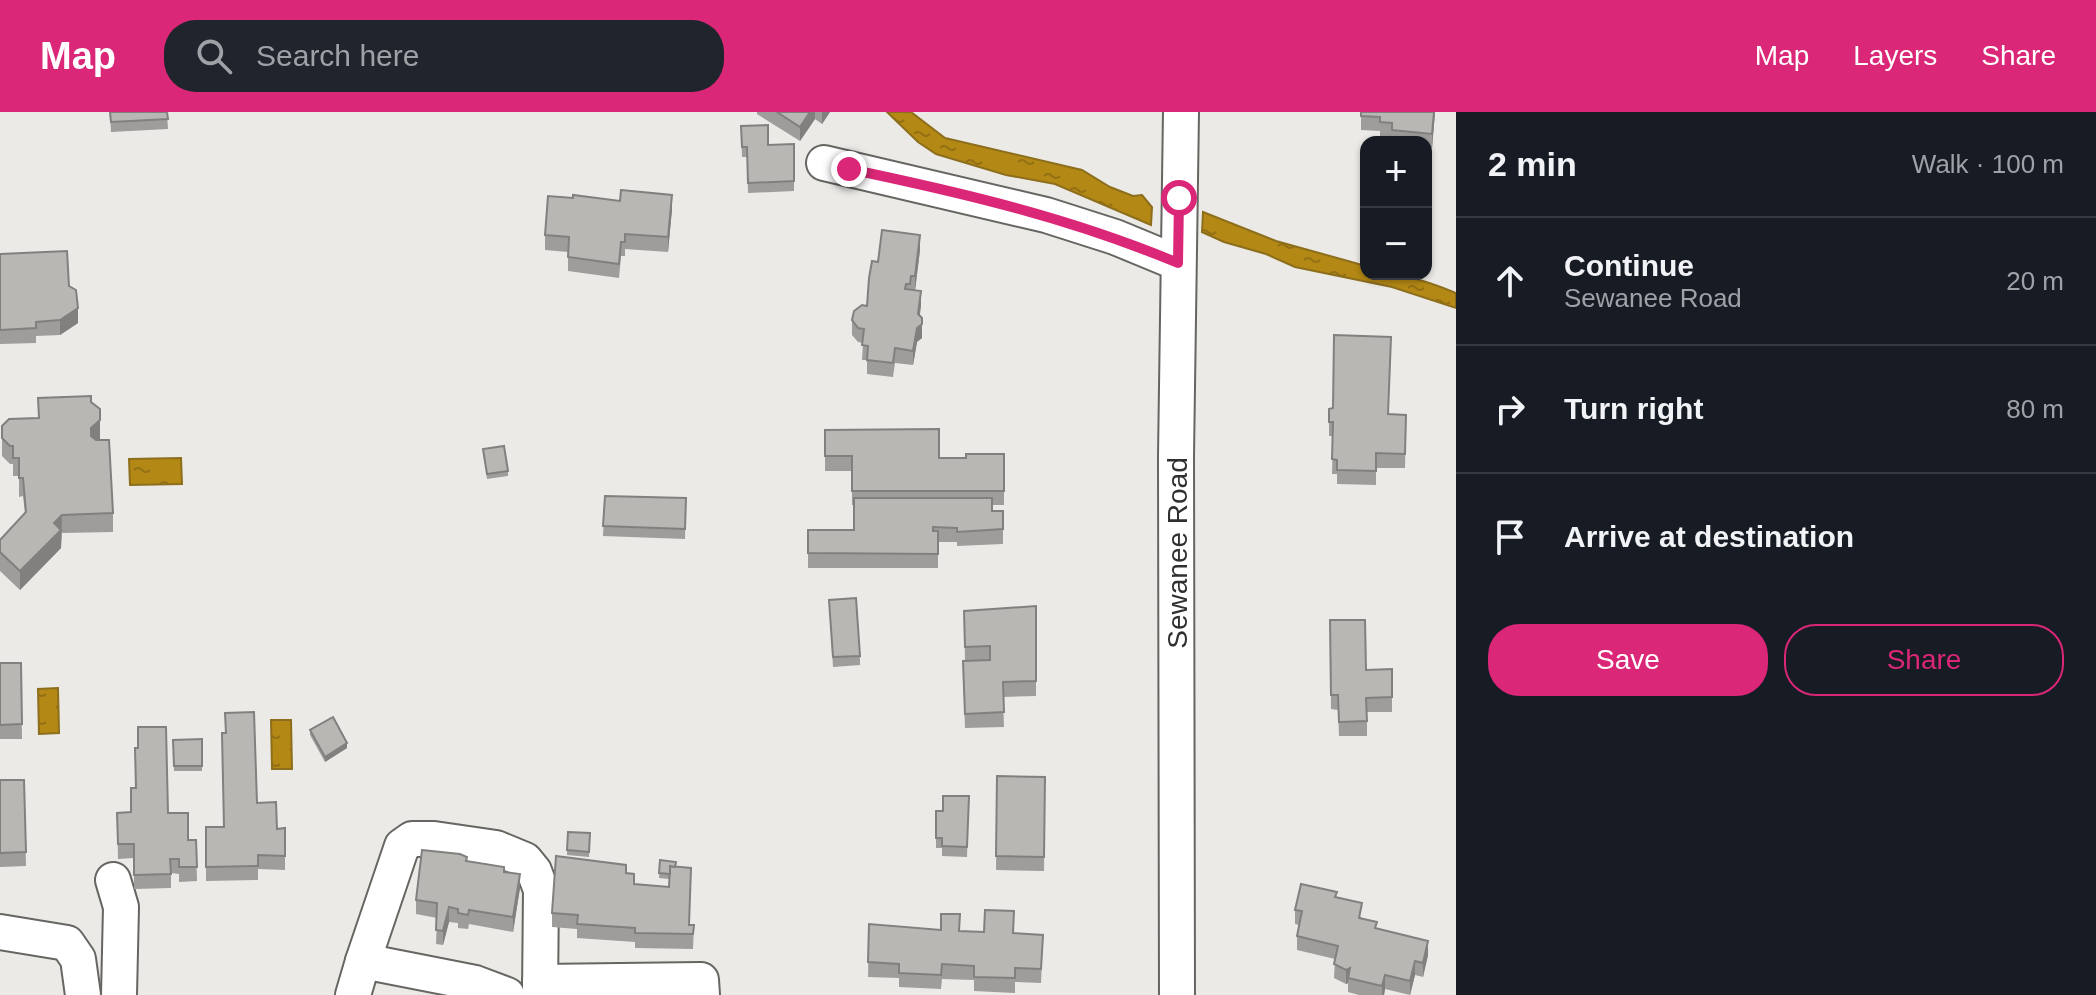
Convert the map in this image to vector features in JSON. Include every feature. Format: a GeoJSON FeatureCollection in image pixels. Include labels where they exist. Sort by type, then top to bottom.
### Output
{"type":"FeatureCollection","features":[{"type":"Feature","properties":{"kind":"street","name":"Sewanee Road"},"geometry":{"type":"LineString","coordinates":[[1177,995],[1181,112]]}},
{"type":"Feature","properties":{"kind":"street"},"geometry":{"type":"LineString","coordinates":[[824,163],[1046,215],[1115,237],[1178,263]]}},
{"type":"Feature","properties":{"kind":"street"},"geometry":{"type":"LineString","coordinates":[[353,995],[398,853],[412,839],[450,841],[513,854],[525,860],[534,871],[541,890],[540,989],[701,980],[702,995]]}},
{"type":"Feature","properties":{"kind":"street"},"geometry":{"type":"LineString","coordinates":[[113,880],[121,907],[119,995]]}},
{"type":"Feature","properties":{"kind":"street"},"geometry":{"type":"LineString","coordinates":[[0,932],[67,943],[78,959],[83,995]]}},
{"type":"Feature","properties":{"kind":"street"},"geometry":{"type":"LineString","coordinates":[[363,961],[475,983],[507,995]]}},
{"type":"Feature","properties":{"kind":"water"},"geometry":{"type":"Polygon","coordinates":[[[887,112],[911,112],[945,138],[1082,170],[1110,187],[1133,196],[1142,195],[1152,207],[1151,225],[1055,184],[1006,175],[936,154],[918,142],[887,112]]]}},
{"type":"Feature","properties":{"kind":"water"},"geometry":{"type":"Polygon","coordinates":[[[1203,212],[1276,241],[1360,264],[1360,280],[1418,280],[1444,288],[1456,293],[1456,308],[1392,287],[1295,267],[1202,232],[1203,212]]]}},
{"type":"Feature","properties":{"kind":"water"},"geometry":{"type":"Polygon","coordinates":[[[181,458],[182,484],[130,485],[129,459],[181,458]]]}},
{"type":"Feature","properties":{"kind":"water"},"geometry":{"type":"Polygon","coordinates":[[[58,688],[59,733],[39,734],[38,689],[58,688]]]}},
{"type":"Feature","properties":{"kind":"water"},"geometry":{"type":"Polygon","coordinates":[[[271,720],[291,720],[292,769],[272,769],[271,720]]]}},
{"type":"Feature","properties":{"kind":"building"},"geometry":{"type":"Polygon","coordinates":[[[110,112],[167,112],[168,119],[111,122],[110,112]]]}},
{"type":"Feature","properties":{"kind":"building"},"geometry":{"type":"Polygon","coordinates":[[[777,112],[810,112],[800,127],[777,112]]]}},
{"type":"Feature","properties":{"kind":"building"},"geometry":{"type":"Polygon","coordinates":[[[1361,112],[1434,112],[1432,134],[1392,130],[1392,123],[1380,122],[1380,117],[1361,116],[1361,112]]]}},
{"type":"Feature","properties":{"kind":"building"},"geometry":{"type":"Polygon","coordinates":[[[768,125],[768,145],[794,144],[794,181],[748,183],[747,147],[742,147],[741,126],[768,125]]]}},
{"type":"Feature","properties":{"kind":"building"},"geometry":{"type":"Polygon","coordinates":[[[621,190],[672,195],[668,237],[625,234],[619,264],[568,257],[569,237],[545,235],[548,196],[573,198],[573,195],[620,201],[621,190]]]}},
{"type":"Feature","properties":{"kind":"building"},"geometry":{"type":"Polygon","coordinates":[[[882,230],[920,235],[915,276],[911,276],[910,284],[906,284],[905,289],[921,291],[918,314],[922,324],[917,328],[913,351],[895,348],[893,363],[867,360],[868,346],[862,345],[864,329],[858,328],[852,320],[854,311],[862,305],[867,306],[872,261],[878,262],[882,230]]]}},
{"type":"Feature","properties":{"kind":"building"},"geometry":{"type":"Polygon","coordinates":[[[67,251],[69,286],[76,290],[78,308],[60,320],[36,322],[36,328],[0,330],[0,254],[67,251]]]}},
{"type":"Feature","properties":{"kind":"building"},"geometry":{"type":"Polygon","coordinates":[[[1334,335],[1391,337],[1388,414],[1406,415],[1405,454],[1376,453],[1376,471],[1337,470],[1337,460],[1332,459],[1333,422],[1329,422],[1329,409],[1333,408],[1334,335]]]}},
{"type":"Feature","properties":{"kind":"building"},"geometry":{"type":"Polygon","coordinates":[[[91,396],[91,402],[100,409],[100,420],[91,428],[91,436],[96,440],[109,440],[113,513],[62,515],[54,523],[61,530],[20,571],[0,552],[0,540],[26,512],[23,478],[19,478],[19,458],[13,458],[13,446],[2,438],[2,426],[9,419],[39,418],[38,398],[91,396]]]}},
{"type":"Feature","properties":{"kind":"building"},"geometry":{"type":"Polygon","coordinates":[[[939,429],[939,458],[1004,454],[1004,491],[852,491],[852,456],[825,456],[825,430],[939,429]]]}},
{"type":"Feature","properties":{"kind":"building"},"geometry":{"type":"Polygon","coordinates":[[[504,446],[508,471],[487,474],[483,449],[504,446]]]}},
{"type":"Feature","properties":{"kind":"building"},"geometry":{"type":"Polygon","coordinates":[[[605,496],[686,498],[685,529],[603,526],[605,496]]]}},
{"type":"Feature","properties":{"kind":"building"},"geometry":{"type":"Polygon","coordinates":[[[854,498],[992,498],[992,511],[1003,511],[1003,529],[957,532],[957,528],[933,527],[933,531],[938,531],[938,554],[808,553],[808,530],[854,530],[854,498]]]}},
{"type":"Feature","properties":{"kind":"building"},"geometry":{"type":"Polygon","coordinates":[[[856,598],[860,656],[833,657],[829,600],[856,598]]]}},
{"type":"Feature","properties":{"kind":"building"},"geometry":{"type":"Polygon","coordinates":[[[1036,606],[1036,681],[1003,682],[1004,712],[965,714],[963,661],[990,660],[990,646],[965,647],[964,611],[1036,606]]]}},
{"type":"Feature","properties":{"kind":"building"},"geometry":{"type":"Polygon","coordinates":[[[1330,620],[1365,620],[1366,670],[1392,669],[1392,697],[1366,698],[1367,721],[1339,722],[1338,695],[1331,695],[1330,620]]]}},
{"type":"Feature","properties":{"kind":"building"},"geometry":{"type":"Polygon","coordinates":[[[0,663],[21,663],[22,724],[0,725],[0,663]]]}},
{"type":"Feature","properties":{"kind":"building"},"geometry":{"type":"Polygon","coordinates":[[[254,712],[257,803],[276,802],[277,829],[285,828],[285,856],[258,855],[258,866],[206,867],[206,827],[224,827],[222,733],[226,733],[225,713],[254,712]]]}},
{"type":"Feature","properties":{"kind":"building"},"geometry":{"type":"Polygon","coordinates":[[[333,717],[347,743],[325,757],[310,730],[333,717]]]}},
{"type":"Feature","properties":{"kind":"building"},"geometry":{"type":"Polygon","coordinates":[[[138,727],[166,727],[168,813],[188,813],[188,840],[196,840],[197,867],[179,867],[179,859],[170,859],[171,874],[134,875],[134,844],[118,844],[117,813],[131,812],[131,788],[136,788],[138,727]]]}},
{"type":"Feature","properties":{"kind":"building"},"geometry":{"type":"Polygon","coordinates":[[[202,739],[202,766],[174,766],[173,740],[202,739]]]}},
{"type":"Feature","properties":{"kind":"building"},"geometry":{"type":"Polygon","coordinates":[[[997,776],[1045,777],[1044,857],[996,856],[997,776]]]}},
{"type":"Feature","properties":{"kind":"building"},"geometry":{"type":"Polygon","coordinates":[[[0,780],[24,780],[26,852],[0,853],[0,780]]]}},
{"type":"Feature","properties":{"kind":"building"},"geometry":{"type":"Polygon","coordinates":[[[943,796],[969,796],[967,847],[942,846],[942,838],[936,838],[936,811],[943,811],[943,796]]]}},
{"type":"Feature","properties":{"kind":"building"},"geometry":{"type":"Polygon","coordinates":[[[568,832],[590,833],[589,852],[567,850],[568,832]]]}},
{"type":"Feature","properties":{"kind":"building"},"geometry":{"type":"Polygon","coordinates":[[[422,850],[460,854],[467,857],[466,861],[504,867],[504,872],[520,874],[513,917],[469,910],[468,915],[449,907],[443,931],[436,930],[437,903],[416,900],[422,850]]]}},
{"type":"Feature","properties":{"kind":"building"},"geometry":{"type":"Polygon","coordinates":[[[556,856],[626,865],[626,873],[634,874],[634,884],[669,887],[670,866],[691,868],[689,925],[694,925],[693,934],[635,933],[635,928],[577,924],[578,915],[552,913],[556,856]]]}},
{"type":"Feature","properties":{"kind":"building"},"geometry":{"type":"Polygon","coordinates":[[[660,860],[676,862],[675,867],[670,866],[670,874],[659,873],[660,860]]]}},
{"type":"Feature","properties":{"kind":"building"},"geometry":{"type":"Polygon","coordinates":[[[1301,884],[1337,892],[1335,897],[1362,903],[1359,918],[1377,922],[1375,928],[1428,941],[1423,963],[1415,961],[1410,981],[1385,975],[1382,986],[1348,978],[1350,968],[1346,970],[1334,964],[1338,946],[1297,936],[1302,911],[1295,910],[1301,884]]]}},
{"type":"Feature","properties":{"kind":"building"},"geometry":{"type":"Polygon","coordinates":[[[985,910],[1014,911],[1013,933],[1043,935],[1041,969],[1015,968],[1015,978],[974,977],[974,966],[942,964],[941,975],[899,973],[899,964],[868,962],[869,924],[941,930],[941,914],[960,914],[959,931],[984,932],[985,910]]]}},
{"type":"Feature","properties":{"kind":"route"},"geometry":{"type":"LineString","coordinates":[[849,169],[1046,215],[1115,237],[1178,263],[1179,198]]}}]}
